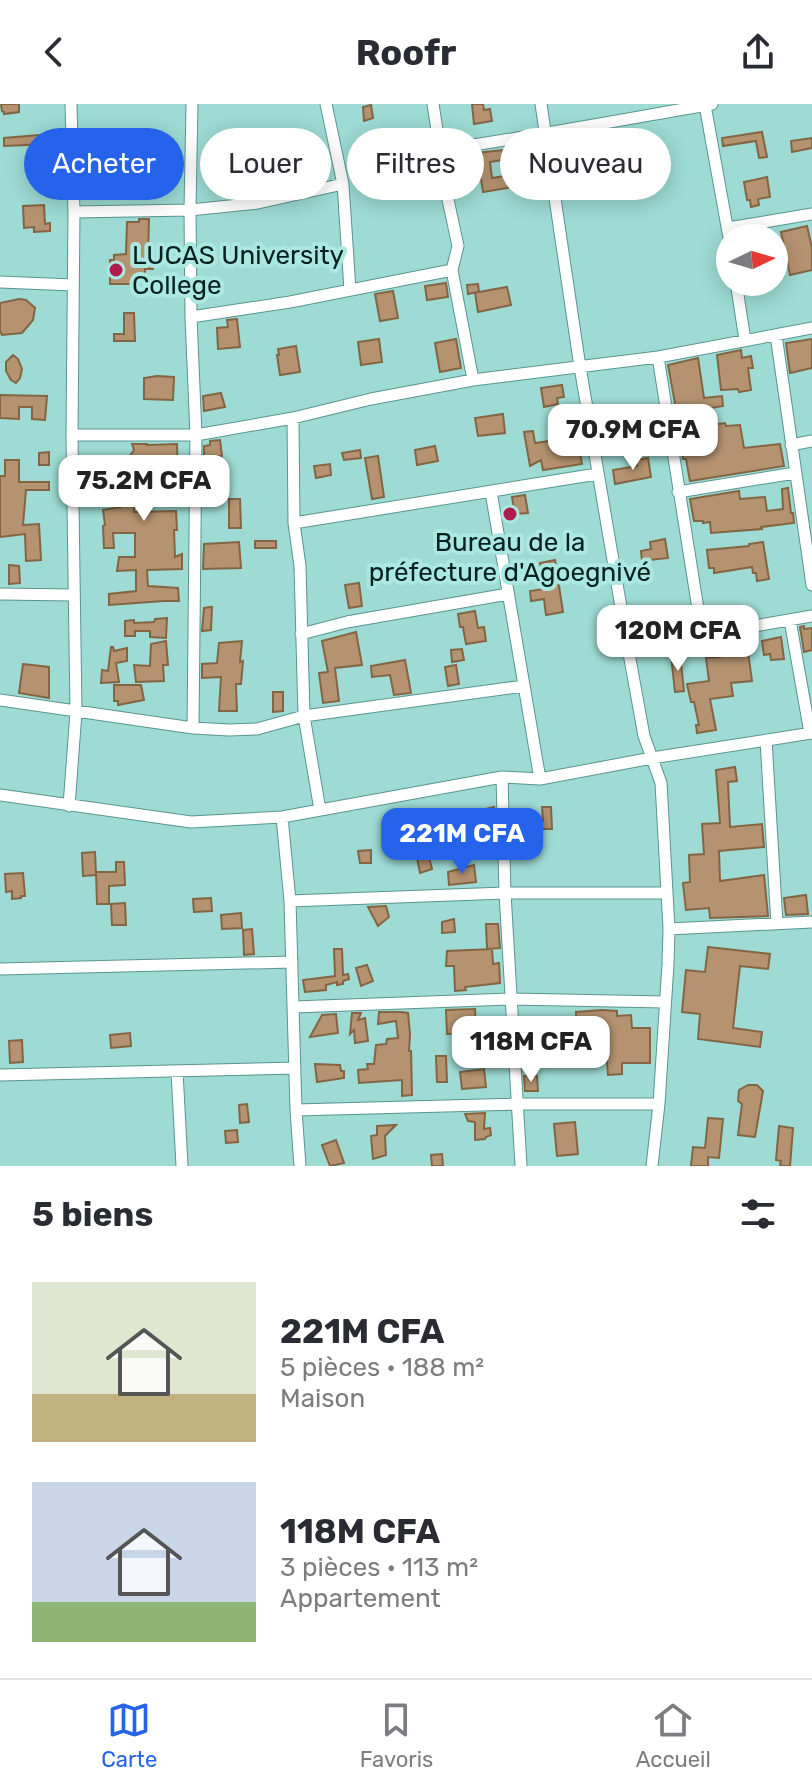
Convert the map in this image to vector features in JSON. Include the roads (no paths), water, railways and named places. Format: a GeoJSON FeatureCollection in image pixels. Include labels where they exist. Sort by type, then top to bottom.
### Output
{"type":"FeatureCollection","features":[{"type":"Feature","properties":{"kind":"street"},"geometry":{"type":"LineString","coordinates":[[69,806],[76,712],[71,104]]}},
{"type":"Feature","properties":{"kind":"street"},"geometry":{"type":"LineString","coordinates":[[192,104],[191,317],[196,435],[193,728]]}},
{"type":"Feature","properties":{"kind":"street"},"geometry":{"type":"LineString","coordinates":[[326,104],[343,184],[350,290]]}},
{"type":"Feature","properties":{"kind":"street"},"geometry":{"type":"LineString","coordinates":[[433,104],[437,128]]}},
{"type":"Feature","properties":{"kind":"street"},"geometry":{"type":"LineString","coordinates":[[541,104],[546,128]]}},
{"type":"Feature","properties":{"kind":"street"},"geometry":{"type":"LineString","coordinates":[[574,128],[642,110],[708,105],[727,224]]}},
{"type":"Feature","properties":{"kind":"street"},"geometry":{"type":"LineString","coordinates":[[74,212],[190,210],[258,203],[343,184]]}},
{"type":"Feature","properties":{"kind":"street"},"geometry":{"type":"LineString","coordinates":[[449,200],[458,246],[452,270],[473,380]]}},
{"type":"Feature","properties":{"kind":"street"},"geometry":{"type":"LineString","coordinates":[[556,200],[597,474],[628,648],[644,736],[661,783],[669,929],[659,1104],[652,1166]]}},
{"type":"Feature","properties":{"kind":"street"},"geometry":{"type":"LineString","coordinates":[[752,224],[812,214]]}},
{"type":"Feature","properties":{"kind":"street"},"geometry":{"type":"LineString","coordinates":[[191,317],[290,302],[452,270]]}},
{"type":"Feature","properties":{"kind":"street"},"geometry":{"type":"LineString","coordinates":[[0,282],[73,285]]}},
{"type":"Feature","properties":{"kind":"street"},"geometry":{"type":"LineString","coordinates":[[738,296],[745,340]]}},
{"type":"Feature","properties":{"kind":"street"},"geometry":{"type":"LineString","coordinates":[[72,435],[196,435],[473,380],[658,357],[812,328]]}},
{"type":"Feature","properties":{"kind":"street"},"geometry":{"type":"LineString","coordinates":[[776,335],[812,585]]}},
{"type":"Feature","properties":{"kind":"street"},"geometry":{"type":"LineString","coordinates":[[658,357],[702,634]]}},
{"type":"Feature","properties":{"kind":"street"},"geometry":{"type":"LineString","coordinates":[[293,418],[294,523],[300,566],[304,716],[320,810]]}},
{"type":"Feature","properties":{"kind":"street"},"geometry":{"type":"LineString","coordinates":[[791,445],[812,441]]}},
{"type":"Feature","properties":{"kind":"street"},"geometry":{"type":"LineString","coordinates":[[678,492],[795,473]]}},
{"type":"Feature","properties":{"kind":"street"},"geometry":{"type":"LineString","coordinates":[[294,523],[597,474]]}},
{"type":"Feature","properties":{"kind":"street"},"geometry":{"type":"LineString","coordinates":[[491,492],[540,779]]}},
{"type":"Feature","properties":{"kind":"street"},"geometry":{"type":"LineString","coordinates":[[0,594],[74,595]]}},
{"type":"Feature","properties":{"kind":"street"},"geometry":{"type":"LineString","coordinates":[[301,634],[347,622],[508,594]]}},
{"type":"Feature","properties":{"kind":"street"},"geometry":{"type":"LineString","coordinates":[[628,648],[812,616]]}},
{"type":"Feature","properties":{"kind":"street"},"geometry":{"type":"LineString","coordinates":[[0,795],[191,822],[282,817],[502,777],[540,779],[811,733],[790,620]]}},
{"type":"Feature","properties":{"kind":"street"},"geometry":{"type":"LineString","coordinates":[[0,700],[193,728],[257,729],[304,716],[524,686]]}},
{"type":"Feature","properties":{"kind":"street"},"geometry":{"type":"LineString","coordinates":[[766,740],[777,924]]}},
{"type":"Feature","properties":{"kind":"street"},"geometry":{"type":"LineString","coordinates":[[502,777],[505,893],[521,1166]]}},
{"type":"Feature","properties":{"kind":"street"},"geometry":{"type":"LineString","coordinates":[[282,817],[290,901],[300,1166]]}},
{"type":"Feature","properties":{"kind":"street"},"geometry":{"type":"LineString","coordinates":[[290,901],[505,893],[667,893]]}},
{"type":"Feature","properties":{"kind":"street"},"geometry":{"type":"LineString","coordinates":[[669,929],[812,922]]}},
{"type":"Feature","properties":{"kind":"street"},"geometry":{"type":"LineString","coordinates":[[0,969],[292,962]]}},
{"type":"Feature","properties":{"kind":"street"},"geometry":{"type":"LineString","coordinates":[[294,1007],[511,999],[665,1002]]}},
{"type":"Feature","properties":{"kind":"street"},"geometry":{"type":"LineString","coordinates":[[0,1075],[295,1068]]}},
{"type":"Feature","properties":{"kind":"street"},"geometry":{"type":"LineString","coordinates":[[177,1071],[182,1166]]}},
{"type":"Feature","properties":{"kind":"street"},"geometry":{"type":"LineString","coordinates":[[296,1110],[659,1104]]}},
{"type":"Feature","properties":{"kind":"place","name":"LUCAS University College"},"geometry":{"type":"Point","coordinates":[116,270]}},
{"type":"Feature","properties":{"kind":"place","name":"Bureau de la préfecture d'Agoegnivé"},"geometry":{"type":"Point","coordinates":[510,514]}}]}
